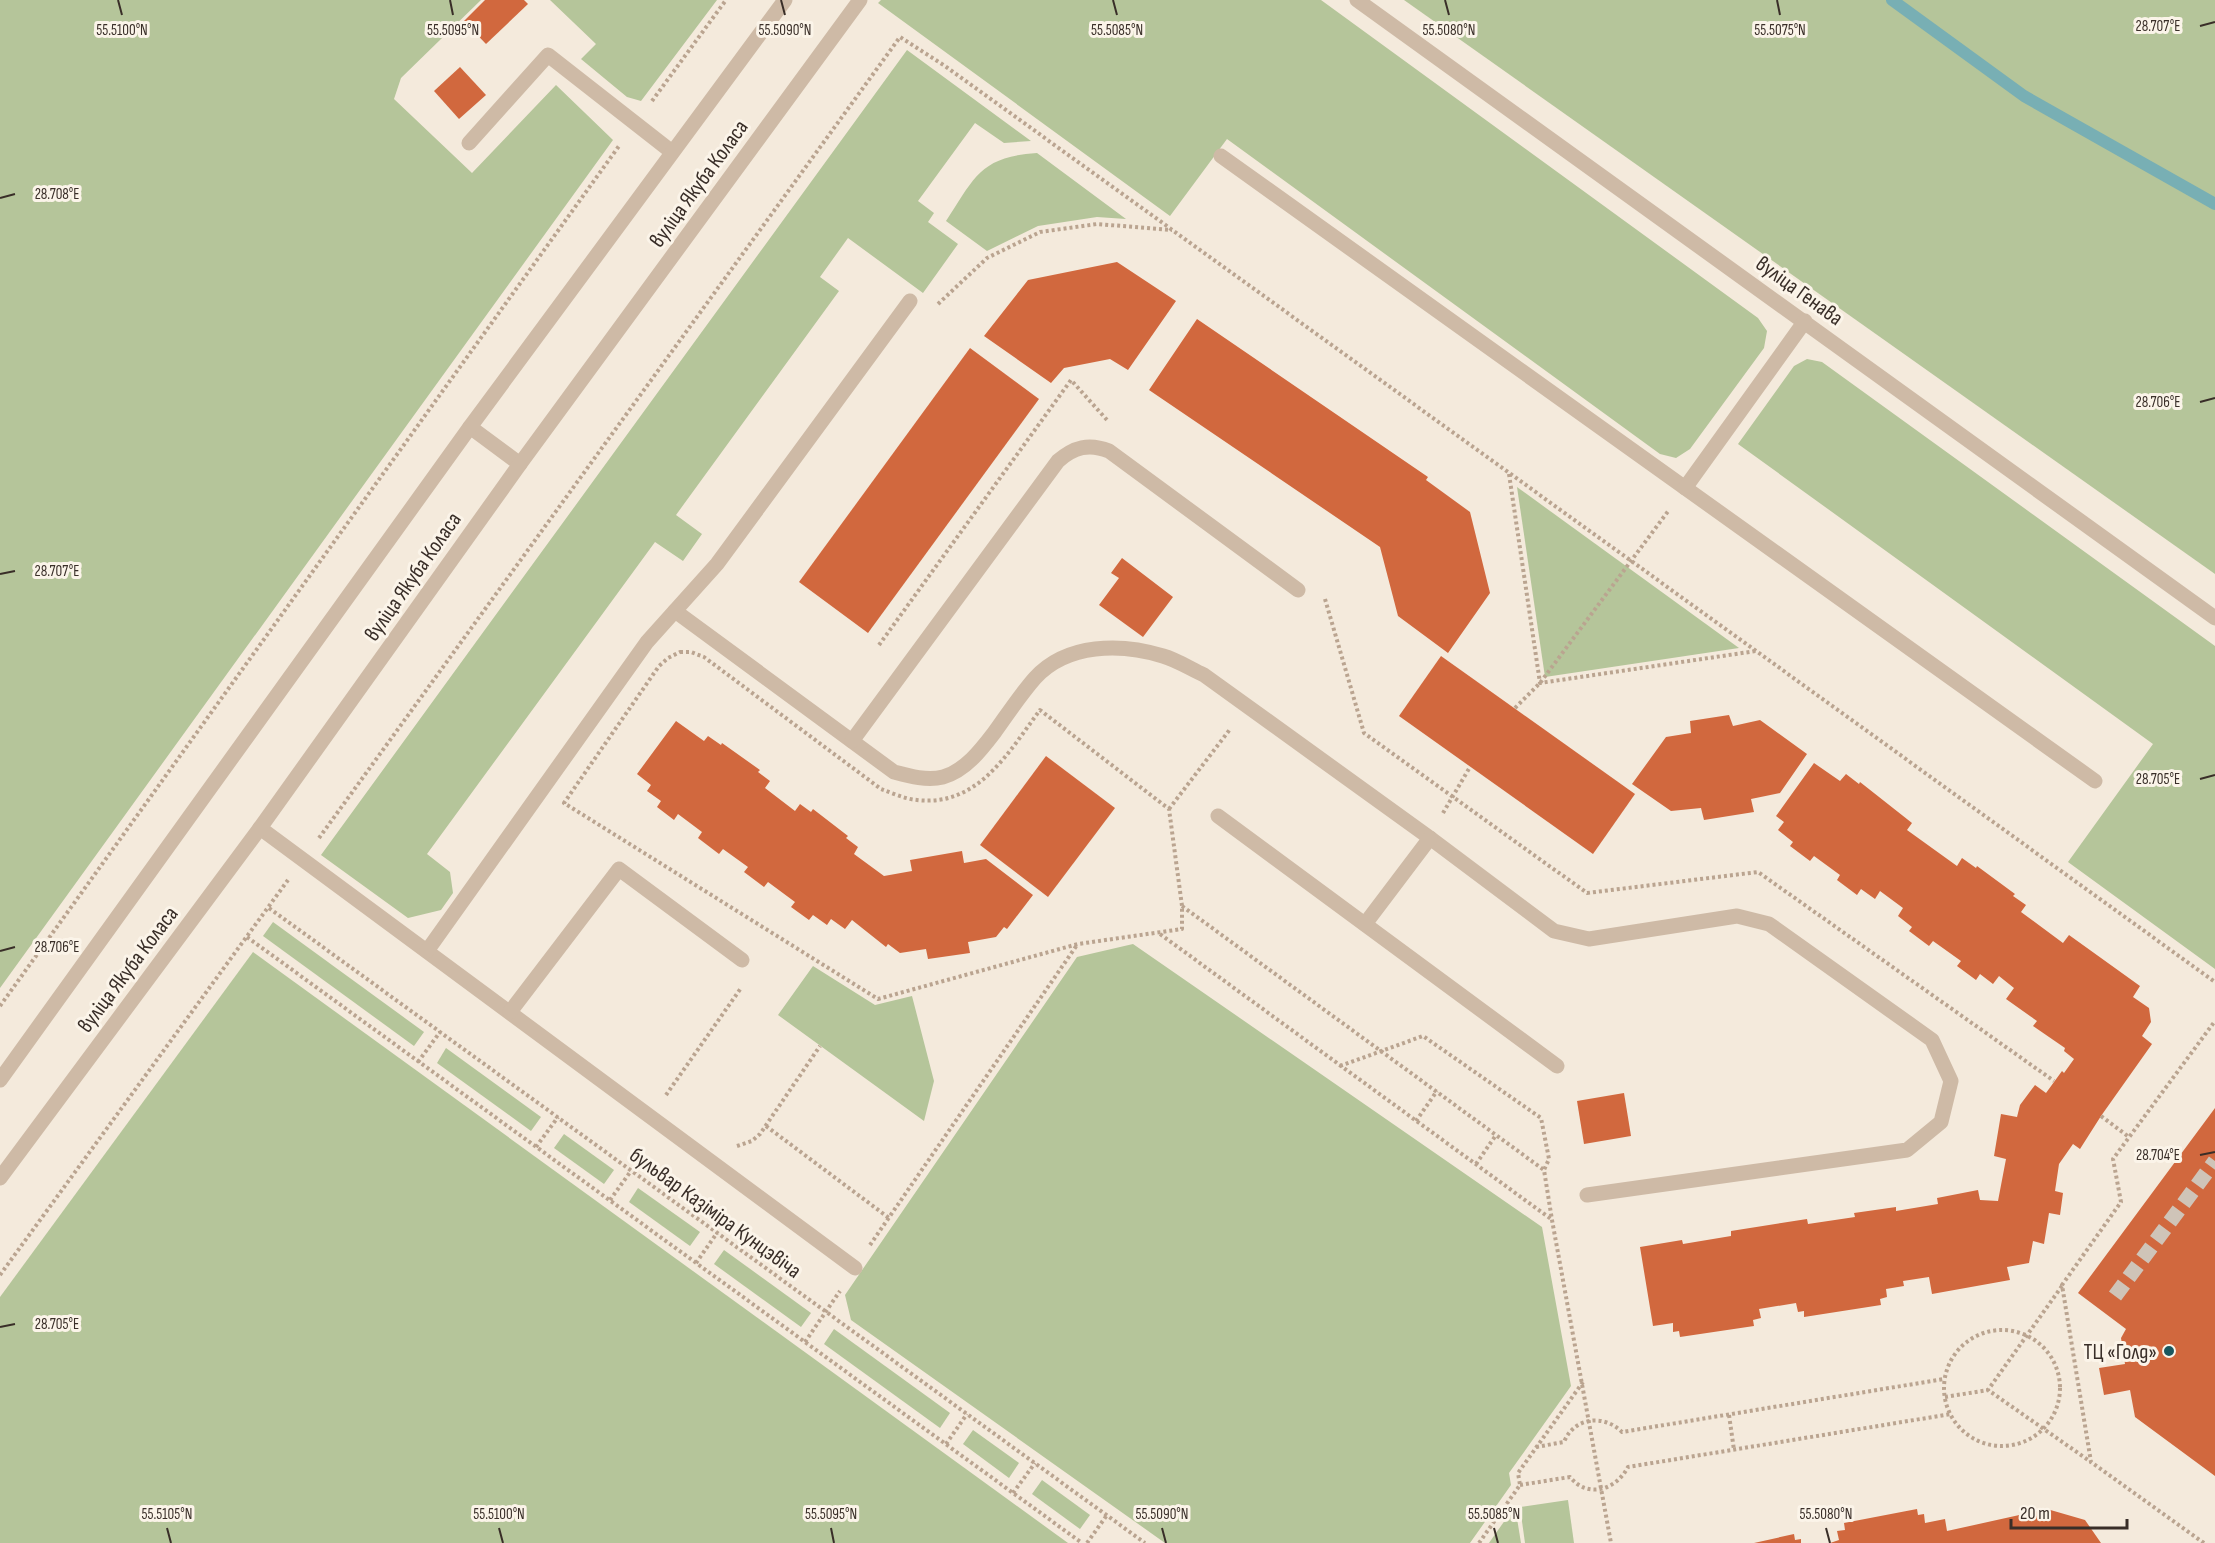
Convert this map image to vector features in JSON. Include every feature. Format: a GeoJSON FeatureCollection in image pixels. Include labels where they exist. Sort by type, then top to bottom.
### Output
{"type":"FeatureCollection","features":[{"type":"Feature","properties":{"kind":"street","name":"вуліца Якуба Коласа"},"geometry":{"type":"LineString","coordinates":[[0,1080],[470,427],[785,0]]}},
{"type":"Feature","properties":{"kind":"street","name":"вуліца Якуба Коласа"},"geometry":{"type":"LineString","coordinates":[[0,1178],[260,828],[520,464],[860,0]]}},
{"type":"Feature","properties":{"kind":"street","name":"вуліца Генава"},"geometry":{"type":"LineString","coordinates":[[1358,0],[2215,618]]}},
{"type":"Feature","properties":{"kind":"street"},"geometry":{"type":"LineString","coordinates":[[470,143],[548,55],[672,152]]}},
{"type":"Feature","properties":{"kind":"street"},"geometry":{"type":"LineString","coordinates":[[1221,156],[2096,781]]}},
{"type":"Feature","properties":{"kind":"street"},"geometry":{"type":"LineString","coordinates":[[427,951],[647,642],[717,564],[910,302]]}},
{"type":"Feature","properties":{"kind":"street"},"geometry":{"type":"LineString","coordinates":[[1685,488],[1805,321]]}},
{"type":"Feature","properties":{"kind":"street"},"geometry":{"type":"LineString","coordinates":[[470,427],[520,464]]}},
{"type":"Feature","properties":{"kind":"street"},"geometry":{"type":"LineString","coordinates":[[852,741],[1058,461],[1068,452],[1096,446],[1109,451],[1298,590]]}},
{"type":"Feature","properties":{"kind":"street"},"geometry":{"type":"LineString","coordinates":[[675,611],[894,772],[918,778],[943,777],[965,765],[982,748],[1036,677],[1062,657],[1092,649],[1126,649],[1164,656],[1204,675],[1430,838],[1554,931],[1589,939],[1737,916],[1769,924],[1932,1040],[1951,1081],[1941,1122],[1907,1150],[1587,1195]]}},
{"type":"Feature","properties":{"kind":"street"},"geometry":{"type":"LineString","coordinates":[[1218,816],[1557,1066]]}},
{"type":"Feature","properties":{"kind":"street"},"geometry":{"type":"LineString","coordinates":[[260,828],[855,1268]]}},
{"type":"Feature","properties":{"kind":"street"},"geometry":{"type":"LineString","coordinates":[[1365,924],[1430,838]]}},
{"type":"Feature","properties":{"kind":"street"},"geometry":{"type":"LineString","coordinates":[[510,1012],[619,869],[742,960]]}},
{"type":"Feature","properties":{"kind":"path"},"geometry":{"type":"LineString","coordinates":[[0,1006],[726,0]]}},
{"type":"Feature","properties":{"kind":"path"},"geometry":{"type":"LineString","coordinates":[[0,1275],[900,37],[926,52],[2215,982]]}},
{"type":"Feature","properties":{"kind":"path"},"geometry":{"type":"LineString","coordinates":[[935,308],[942,298],[987,258],[1040,232],[1097,224],[1172,230]]}},
{"type":"Feature","properties":{"kind":"path"},"geometry":{"type":"LineString","coordinates":[[879,645],[1071,380],[1112,425]]}},
{"type":"Feature","properties":{"kind":"path"},"geometry":{"type":"LineString","coordinates":[[1509,473],[1540,683]]}},
{"type":"Feature","properties":{"kind":"path"},"geometry":{"type":"LineString","coordinates":[[1515,708],[1540,683],[1685,488]]}},
{"type":"Feature","properties":{"kind":"path"},"geometry":{"type":"LineString","coordinates":[[1322,589],[1364,733],[1587,892],[1758,872],[2054,1082]]}},
{"type":"Feature","properties":{"kind":"path"},"geometry":{"type":"LineString","coordinates":[[1540,683],[1756,651]]}},
{"type":"Feature","properties":{"kind":"path"},"geometry":{"type":"LineString","coordinates":[[680,652],[691,652],[704,657],[881,789],[890,792],[916,800],[949,799],[978,784],[999,765],[1040,710],[1169,809],[1182,906],[1182,929],[1078,944],[878,999],[564,803],[659,666],[680,652]]}},
{"type":"Feature","properties":{"kind":"path"},"geometry":{"type":"LineString","coordinates":[[1169,809],[1248,707]]}},
{"type":"Feature","properties":{"kind":"path"},"geometry":{"type":"LineString","coordinates":[[1430,838],[1470,767]]}},
{"type":"Feature","properties":{"kind":"path"},"geometry":{"type":"LineString","coordinates":[[1182,906],[1544,1170]]}},
{"type":"Feature","properties":{"kind":"path","name":"бульвар Казіміра Кунцэвіча"},"geometry":{"type":"LineString","coordinates":[[268,908],[1145,1543]]}},
{"type":"Feature","properties":{"kind":"path"},"geometry":{"type":"LineString","coordinates":[[1159,933],[1552,1220]]}},
{"type":"Feature","properties":{"kind":"path"},"geometry":{"type":"LineString","coordinates":[[247,937],[1084,1543],[1107,1515]]}},
{"type":"Feature","properties":{"kind":"path"},"geometry":{"type":"LineString","coordinates":[[805,1342],[1078,944]]}},
{"type":"Feature","properties":{"kind":"path"},"geometry":{"type":"LineString","coordinates":[[662,1100],[745,982]]}},
{"type":"Feature","properties":{"kind":"path"},"geometry":{"type":"LineString","coordinates":[[1988,1390],[2121,1202],[2114,1159],[2215,1021]]}},
{"type":"Feature","properties":{"kind":"path"},"geometry":{"type":"LineString","coordinates":[[418,1062],[440,1032]]}},
{"type":"Feature","properties":{"kind":"path"},"geometry":{"type":"LineString","coordinates":[[1340,1066],[1423,1036],[1541,1118],[1549,1159],[1544,1170],[1552,1220],[1611,1543]]}},
{"type":"Feature","properties":{"kind":"path"},"geometry":{"type":"LineString","coordinates":[[730,1146],[741,1146],[752,1141],[766,1126],[820,1046]]}},
{"type":"Feature","properties":{"kind":"path"},"geometry":{"type":"LineString","coordinates":[[1416,1121],[1437,1091]]}},
{"type":"Feature","properties":{"kind":"path"},"geometry":{"type":"LineString","coordinates":[[2101,1116],[2129,1137]]}},
{"type":"Feature","properties":{"kind":"path"},"geometry":{"type":"LineString","coordinates":[[536,1147],[558,1117]]}},
{"type":"Feature","properties":{"kind":"path"},"geometry":{"type":"LineString","coordinates":[[766,1126],[889,1218]]}},
{"type":"Feature","properties":{"kind":"path"},"geometry":{"type":"LineString","coordinates":[[1476,1164],[1496,1135]]}},
{"type":"Feature","properties":{"kind":"path"},"geometry":{"type":"LineString","coordinates":[[610,1200],[631,1171]]}},
{"type":"Feature","properties":{"kind":"path"},"geometry":{"type":"LineString","coordinates":[[696,1263],[717,1233]]}},
{"type":"Feature","properties":{"kind":"path"},"geometry":{"type":"LineString","coordinates":[[2062,1285],[2091,1462]]}},
{"type":"Feature","properties":{"kind":"path"},"geometry":{"type":"LineString","coordinates":[[1992,1330],[2010,1330],[2027,1335],[2042,1346],[2053,1360],[2059,1378],[2060,1396],[2054,1413],[2043,1429],[2029,1439],[2012,1445],[1994,1445],[1976,1440],[1961,1430],[1951,1414],[1945,1397],[1944,1379],[1950,1362],[1960,1347],[1974,1336],[1992,1330]]}},
{"type":"Feature","properties":{"kind":"path"},"geometry":{"type":"LineString","coordinates":[[1536,1447],[1564,1442],[1567,1434],[1577,1425],[1590,1420],[1603,1420],[1616,1426],[1622,1432],[1944,1379]]}},
{"type":"Feature","properties":{"kind":"path"},"geometry":{"type":"LineString","coordinates":[[1479,1543],[1520,1485],[1518,1473],[1583,1382]]}},
{"type":"Feature","properties":{"kind":"path"},"geometry":{"type":"LineString","coordinates":[[1945,1397],[1988,1390],[2091,1462],[2196,1541],[2204,1543]]}},
{"type":"Feature","properties":{"kind":"path"},"geometry":{"type":"LineString","coordinates":[[946,1444],[968,1414]]}},
{"type":"Feature","properties":{"kind":"path"},"geometry":{"type":"LineString","coordinates":[[1520,1485],[1570,1477],[1575,1484],[1588,1489],[1602,1490],[1615,1485],[1628,1467],[1951,1414]]}},
{"type":"Feature","properties":{"kind":"path"},"geometry":{"type":"LineString","coordinates":[[1729,1415],[1734,1450]]}},
{"type":"Feature","properties":{"kind":"path"},"geometry":{"type":"LineString","coordinates":[[1013,1493],[1035,1463]]}},
{"type":"Feature","properties":{"kind":"green space"},"geometry":{"type":"Polygon","coordinates":[[[0,0],[481,0],[401,78],[394,99],[472,173],[556,85],[613,140],[0,988],[0,0]]]}},
{"type":"Feature","properties":{"kind":"green space"},"geometry":{"type":"Polygon","coordinates":[[[550,0],[717,0],[641,101],[627,97],[581,59],[596,44],[550,0]]]}},
{"type":"Feature","properties":{"kind":"green space"},"geometry":{"type":"Polygon","coordinates":[[[881,0],[1321,0],[1758,318],[1767,331],[1764,348],[1690,449],[1676,458],[1660,454],[1227,139],[1170,216],[878,3],[881,0]]]}},
{"type":"Feature","properties":{"kind":"green space"},"geometry":{"type":"Polygon","coordinates":[[[1404,0],[2215,0],[2215,574],[1404,0]]]}},
{"type":"Feature","properties":{"kind":"green space"},"geometry":{"type":"Polygon","coordinates":[[[907,50],[1031,141],[1004,143],[975,123],[918,201],[934,213],[928,222],[958,244],[923,293],[848,238],[820,277],[839,291],[676,515],[702,534],[683,561],[655,542],[427,854],[450,872],[453,893],[441,910],[408,918],[321,855],[907,50]]]}},
{"type":"Feature","properties":{"kind":"green space"},"geometry":{"type":"Polygon","coordinates":[[[1037,153],[1126,219],[1097,217],[1038,226],[987,251],[946,221],[964,192],[981,172],[1003,159],[1037,153]]]}},
{"type":"Feature","properties":{"kind":"green space"},"geometry":{"type":"Polygon","coordinates":[[[1807,359],[1822,362],[2215,646],[2215,969],[2068,862],[2153,744],[1738,444],[1794,366],[1807,359]]]}},
{"type":"Feature","properties":{"kind":"green space"},"geometry":{"type":"Polygon","coordinates":[[[1517,487],[1739,648],[1545,677],[1517,487]]]}},
{"type":"Feature","properties":{"kind":"green space"},"geometry":{"type":"Polygon","coordinates":[[[273,922],[424,1032],[414,1046],[263,936],[273,922]]]}},
{"type":"Feature","properties":{"kind":"green space"},"geometry":{"type":"Polygon","coordinates":[[[1133,944],[1542,1227],[1571,1386],[1509,1473],[1511,1485],[1470,1543],[1165,1543],[851,1320],[845,1295],[1077,957],[1133,944]]]}},
{"type":"Feature","properties":{"kind":"green space"},"geometry":{"type":"Polygon","coordinates":[[[253,952],[1068,1543],[0,1543],[0,1297],[253,952]]]}},
{"type":"Feature","properties":{"kind":"green space"},"geometry":{"type":"Polygon","coordinates":[[[813,966],[875,1005],[912,996],[934,1081],[924,1121],[778,1015],[813,966]]]}},
{"type":"Feature","properties":{"kind":"green space"},"geometry":{"type":"Polygon","coordinates":[[[446,1048],[541,1117],[531,1131],[437,1063],[446,1048]]]}},
{"type":"Feature","properties":{"kind":"green space"},"geometry":{"type":"Polygon","coordinates":[[[564,1134],[614,1170],[604,1184],[554,1148],[564,1134]]]}},
{"type":"Feature","properties":{"kind":"green space"},"geometry":{"type":"Polygon","coordinates":[[[638,1188],[700,1232],[690,1246],[629,1202],[638,1188]]]}},
{"type":"Feature","properties":{"kind":"green space"},"geometry":{"type":"Polygon","coordinates":[[[724,1250],[811,1313],[801,1327],[714,1264],[724,1250]]]}},
{"type":"Feature","properties":{"kind":"green space"},"geometry":{"type":"Polygon","coordinates":[[[834,1329],[950,1413],[940,1428],[824,1344],[834,1329]]]}},
{"type":"Feature","properties":{"kind":"green space"},"geometry":{"type":"Polygon","coordinates":[[[973,1430],[1019,1463],[1009,1478],[963,1444],[973,1430]]]}},
{"type":"Feature","properties":{"kind":"green space"},"geometry":{"type":"Polygon","coordinates":[[[1042,1480],[1090,1515],[1080,1529],[1032,1494],[1042,1480]]]}},
{"type":"Feature","properties":{"kind":"green space"},"geometry":{"type":"Polygon","coordinates":[[[1568,1500],[1574,1543],[1525,1543],[1520,1507],[1568,1500]]]}},
{"type":"Feature","properties":{"kind":"green space"},"geometry":{"type":"Polygon","coordinates":[[[1515,1506],[1521,1543],[1489,1543],[1515,1506]]]}},
{"type":"Feature","properties":{"kind":"building"},"geometry":{"type":"Polygon","coordinates":[[[485,0],[524,0],[528,4],[486,44],[464,21],[485,0]]]}},
{"type":"Feature","properties":{"kind":"building"},"geometry":{"type":"Polygon","coordinates":[[[460,67],[486,95],[459,119],[434,91],[460,67]]]}},
{"type":"Feature","properties":{"kind":"building"},"geometry":{"type":"Polygon","coordinates":[[[1117,262],[1176,301],[1128,370],[1110,359],[1064,368],[1051,383],[984,336],[1028,280],[1117,262]]]}},
{"type":"Feature","properties":{"kind":"building"},"geometry":{"type":"Polygon","coordinates":[[[1197,319],[1428,477],[1426,480],[1470,512],[1490,593],[1448,653],[1398,616],[1380,547],[1149,390],[1197,319]]]}},
{"type":"Feature","properties":{"kind":"building"},"geometry":{"type":"Polygon","coordinates":[[[970,348],[1039,399],[868,633],[799,582],[970,348]]]}},
{"type":"Feature","properties":{"kind":"building"},"geometry":{"type":"Polygon","coordinates":[[[1122,558],[1173,597],[1143,637],[1099,605],[1119,578],[1111,573],[1122,558]]]}},
{"type":"Feature","properties":{"kind":"building"},"geometry":{"type":"Polygon","coordinates":[[[1441,656],[1635,794],[1593,854],[1399,716],[1441,656]]]}},
{"type":"Feature","properties":{"kind":"building"},"geometry":{"type":"Polygon","coordinates":[[[1729,715],[1733,726],[1760,720],[1807,754],[1780,793],[1751,799],[1754,812],[1704,820],[1701,808],[1671,811],[1632,784],[1666,737],[1691,733],[1690,721],[1729,715]]]}},
{"type":"Feature","properties":{"kind":"building"},"geometry":{"type":"Polygon","coordinates":[[[676,721],[704,741],[708,736],[721,745],[722,743],[760,770],[758,772],[770,781],[765,788],[795,811],[800,804],[811,812],[813,809],[848,836],[846,838],[858,847],[854,854],[884,876],[912,871],[910,860],[962,851],[964,863],[986,859],[1033,895],[1007,929],[1004,927],[996,937],[968,942],[970,953],[928,959],[926,949],[900,953],[888,944],[886,947],[852,920],[845,929],[831,919],[827,925],[813,915],[809,920],[791,907],[795,902],[768,882],[764,887],[744,872],[748,867],[723,849],[719,854],[698,838],[702,832],[678,814],[674,820],[657,807],[661,801],[647,791],[651,785],[637,774],[676,721]]]}},
{"type":"Feature","properties":{"kind":"building"},"geometry":{"type":"Polygon","coordinates":[[[1046,756],[1115,808],[1048,897],[980,845],[1046,756]]]}},
{"type":"Feature","properties":{"kind":"building"},"geometry":{"type":"Polygon","coordinates":[[[1814,763],[1840,781],[1846,774],[1859,784],[1860,782],[1912,823],[1907,830],[1957,866],[1962,858],[1976,868],[1977,866],[2026,905],[2021,912],[2063,943],[2069,935],[2140,986],[2133,997],[2149,1008],[2151,1022],[2142,1036],[2152,1044],[2080,1149],[2073,1144],[2059,1164],[2055,1191],[2063,1193],[2060,1215],[2049,1213],[2044,1244],[2033,1241],[2029,1263],[2007,1267],[2010,1280],[1932,1294],[1929,1277],[1903,1281],[1904,1286],[1886,1289],[1887,1297],[1880,1299],[1881,1305],[1804,1317],[1804,1311],[1798,1312],[1796,1303],[1759,1309],[1761,1318],[1753,1320],[1754,1326],[1680,1337],[1679,1331],[1673,1332],[1673,1323],[1653,1326],[1640,1247],[1682,1240],[1683,1244],[1731,1236],[1731,1231],[1807,1219],[1808,1224],[1855,1217],[1854,1213],[1896,1207],[1896,1211],[1938,1204],[1937,1198],[1978,1190],[1980,1200],[1998,1201],[2006,1159],[1994,1156],[2001,1114],[2017,1117],[2020,1105],[2035,1085],[2046,1093],[2074,1059],[2064,1051],[2065,1048],[2033,1026],[2037,1021],[2006,999],[2014,988],[1999,976],[1993,984],[1980,974],[1976,980],[1957,966],[1961,961],[1933,941],[1929,946],[1909,931],[1912,927],[1898,916],[1903,908],[1880,891],[1875,899],[1861,889],[1857,895],[1837,880],[1840,875],[1814,856],[1810,861],[1790,846],[1793,842],[1778,830],[1784,822],[1776,816],[1814,763]]]}},
{"type":"Feature","properties":{"kind":"building"},"geometry":{"type":"Polygon","coordinates":[[[1624,1093],[1631,1136],[1584,1144],[1577,1101],[1624,1093]]]}},
{"type":"Feature","properties":{"kind":"building"},"geometry":{"type":"Polygon","coordinates":[[[2215,1108],[2215,1476],[2135,1417],[2130,1390],[2104,1395],[2099,1368],[2125,1364],[2121,1338],[2126,1329],[2078,1293],[2215,1108]]]}},
{"type":"Feature","properties":{"kind":"building"},"geometry":{"type":"Polygon","coordinates":[[[1917,1509],[1918,1515],[1924,1514],[1925,1523],[1945,1519],[1947,1531],[2047,1509],[2085,1520],[2101,1543],[1830,1543],[1839,1540],[1837,1531],[1845,1530],[1844,1523],[1917,1509]]]}},
{"type":"Feature","properties":{"kind":"building"},"geometry":{"type":"Polygon","coordinates":[[[1794,1534],[1795,1540],[1801,1539],[1801,1543],[1754,1543],[1794,1534]]]}},
{"type":"Feature","properties":{"kind":"waterway"},"geometry":{"type":"LineString","coordinates":[[1892,0],[2024,96],[2215,204]]}},
{"type":"Feature","properties":{"kind":"tunnel"},"geometry":{"type":"LineString","coordinates":[[2115,1296],[2215,1161]]}},
{"type":"Feature","properties":{"kind":"place","name":"ТЦ «Голд»"},"geometry":{"type":"Point","coordinates":[2169,1351]}}]}
